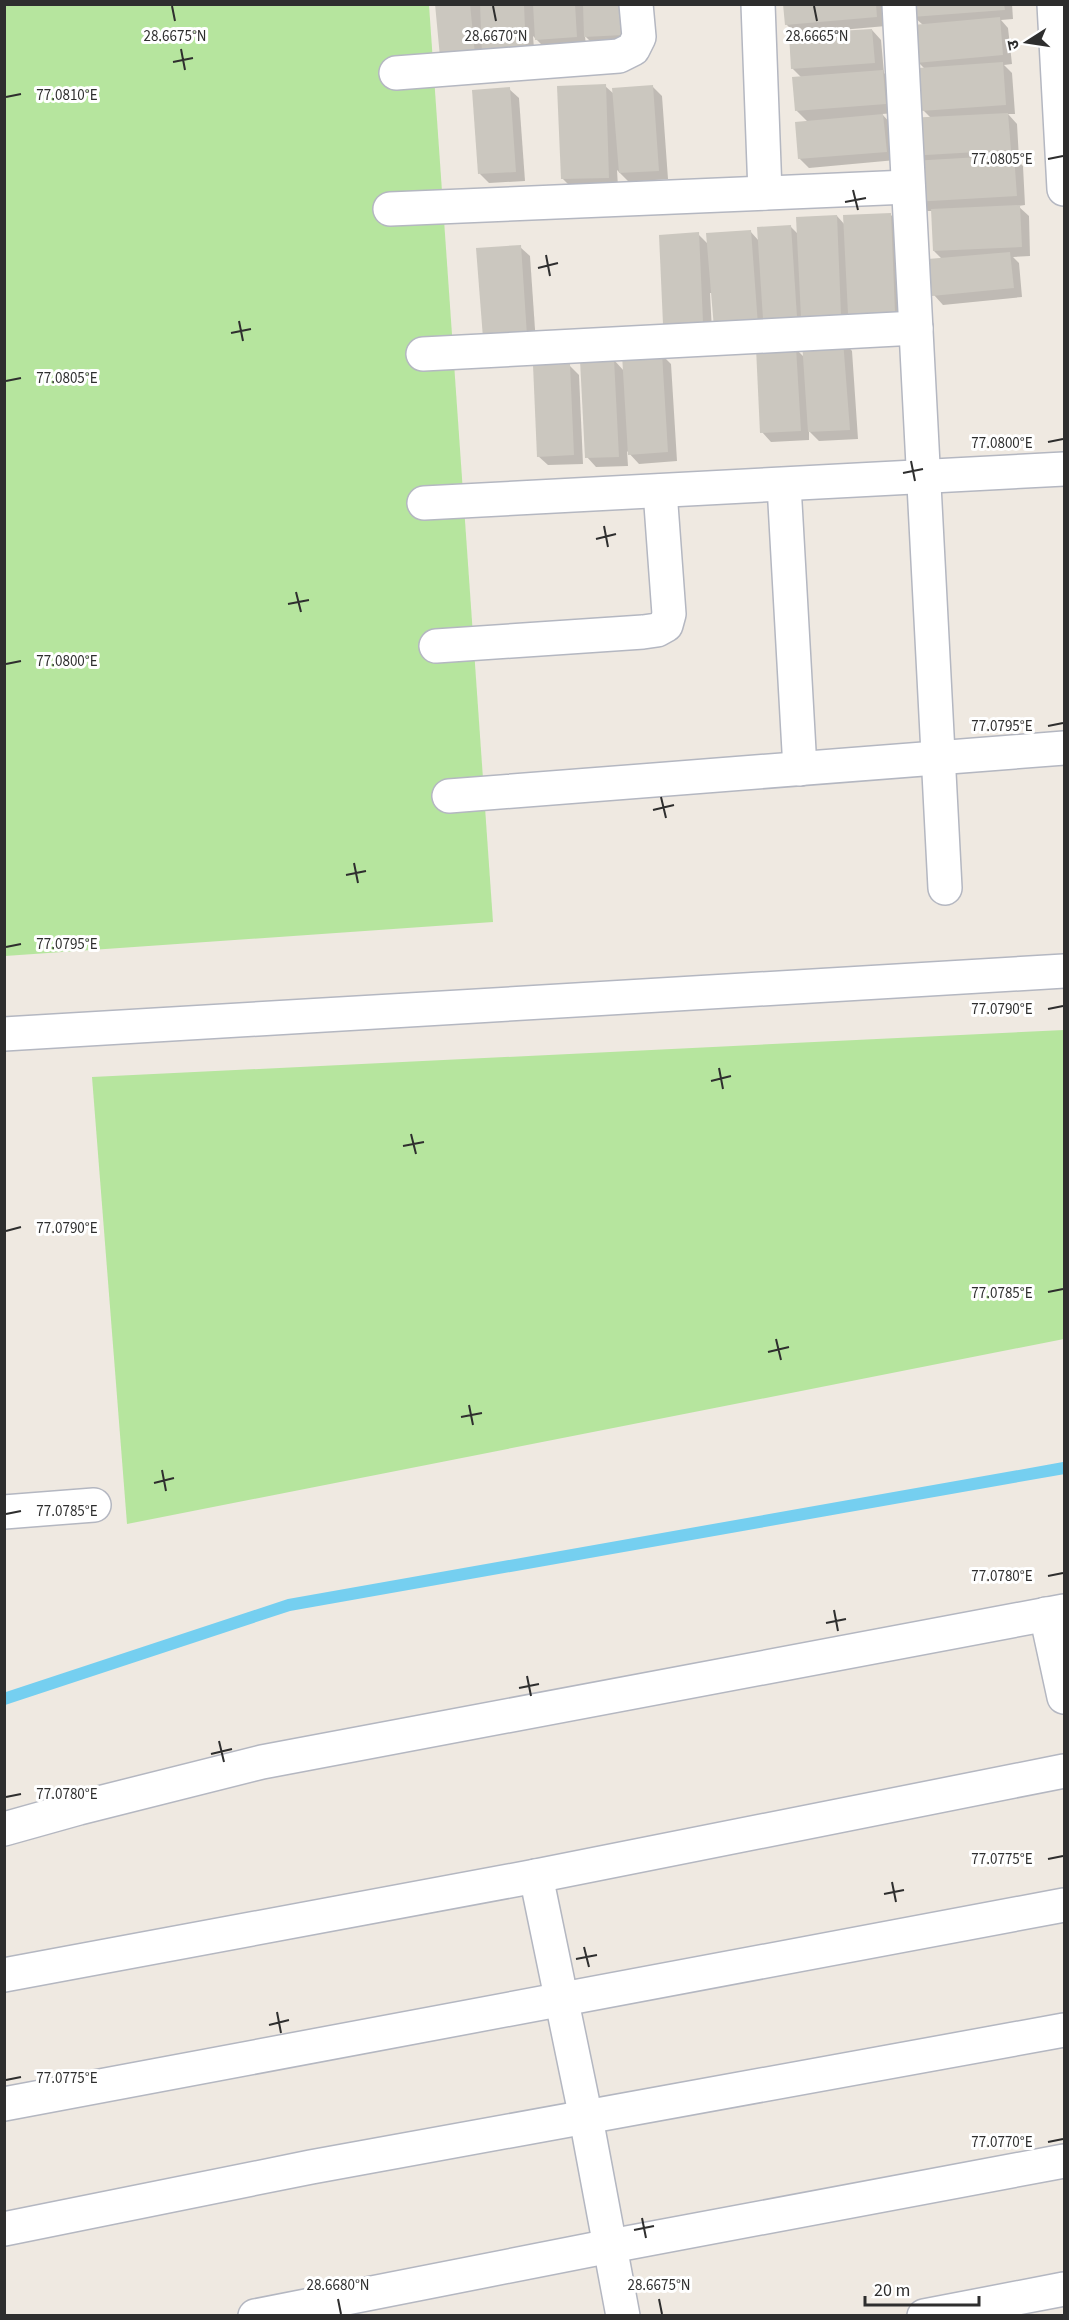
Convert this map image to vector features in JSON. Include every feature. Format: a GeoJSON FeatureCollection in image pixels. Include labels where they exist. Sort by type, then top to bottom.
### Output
{"type":"FeatureCollection","features":[{"type":"Feature","properties":{"kind":"street"},"geometry":{"type":"LineString","coordinates":[[396,73],[619,56],[633,49],[639,37],[636,4]]}},
{"type":"Feature","properties":{"kind":"street"},"geometry":{"type":"LineString","coordinates":[[758,4],[765,193]]}},
{"type":"Feature","properties":{"kind":"street"},"geometry":{"type":"LineString","coordinates":[[898,4],[945,888]]}},
{"type":"Feature","properties":{"kind":"street"},"geometry":{"type":"LineString","coordinates":[[1054,4],[1065,189]]}},
{"type":"Feature","properties":{"kind":"street"},"geometry":{"type":"LineString","coordinates":[[390,209],[908,187]]}},
{"type":"Feature","properties":{"kind":"street"},"geometry":{"type":"LineString","coordinates":[[423,354],[915,328]]}},
{"type":"Feature","properties":{"kind":"street"},"geometry":{"type":"LineString","coordinates":[[424,503],[1065,469]]}},
{"type":"Feature","properties":{"kind":"street"},"geometry":{"type":"LineString","coordinates":[[784,485],[800,769]]}},
{"type":"Feature","properties":{"kind":"street"},"geometry":{"type":"LineString","coordinates":[[436,646],[643,632],[657,630],[666,625],[669,614],[660,491]]}},
{"type":"Feature","properties":{"kind":"street"},"geometry":{"type":"LineString","coordinates":[[449,796],[1065,748]]}},
{"type":"Feature","properties":{"kind":"street"},"geometry":{"type":"LineString","coordinates":[[4,1034],[1065,971]]}},
{"type":"Feature","properties":{"kind":"street"},"geometry":{"type":"LineString","coordinates":[[4,1512],[94,1505]]}},
{"type":"Feature","properties":{"kind":"street"},"geometry":{"type":"LineString","coordinates":[[4,1829],[262,1762],[1055,1613],[1065,1697]]}},
{"type":"Feature","properties":{"kind":"street"},"geometry":{"type":"LineString","coordinates":[[4,1975],[536,1876],[1065,1771]]}},
{"type":"Feature","properties":{"kind":"street"},"geometry":{"type":"LineString","coordinates":[[536,1876],[586,2118],[623,2316]]}},
{"type":"Feature","properties":{"kind":"street"},"geometry":{"type":"LineString","coordinates":[[4,2104],[1065,1905]]}},
{"type":"Feature","properties":{"kind":"street"},"geometry":{"type":"LineString","coordinates":[[4,2229],[311,2168],[1065,2030]]}},
{"type":"Feature","properties":{"kind":"street"},"geometry":{"type":"LineString","coordinates":[[255,2316],[611,2246],[1065,2161]]}},
{"type":"Feature","properties":{"kind":"street"},"geometry":{"type":"LineString","coordinates":[[924,2316],[1065,2289]]}},
{"type":"Feature","properties":{"kind":"green space"},"geometry":{"type":"Polygon","coordinates":[[[5,5],[429,5],[493,922],[5,956],[5,5]]]}},
{"type":"Feature","properties":{"kind":"green space"},"geometry":{"type":"Polygon","coordinates":[[[1064,1030],[1064,1339],[127,1524],[92,1077],[1064,1030]]]}},
{"type":"Feature","properties":{"kind":"building"},"geometry":{"type":"Polygon","coordinates":[[[435,4],[470,4],[475,54],[440,57],[435,4]]]}},
{"type":"Feature","properties":{"kind":"building"},"geometry":{"type":"Polygon","coordinates":[[[480,4],[524,4],[526,53],[482,55],[480,4]]]}},
{"type":"Feature","properties":{"kind":"building"},"geometry":{"type":"Polygon","coordinates":[[[533,4],[575,4],[577,37],[535,40],[533,4]]]}},
{"type":"Feature","properties":{"kind":"building"},"geometry":{"type":"Polygon","coordinates":[[[783,4],[876,4],[877,17],[785,25],[783,4]]]}},
{"type":"Feature","properties":{"kind":"building"},"geometry":{"type":"Polygon","coordinates":[[[911,4],[1004,4],[1005,10],[912,17],[911,4]]]}},
{"type":"Feature","properties":{"kind":"building"},"geometry":{"type":"Polygon","coordinates":[[[583,5],[623,5],[624,35],[584,37],[583,5]]]}},
{"type":"Feature","properties":{"kind":"building"},"geometry":{"type":"Polygon","coordinates":[[[1000,17],[1003,55],[916,63],[913,25],[1000,17]]]}},
{"type":"Feature","properties":{"kind":"building"},"geometry":{"type":"Polygon","coordinates":[[[872,29],[875,63],[791,69],[789,34],[872,29]]]}},
{"type":"Feature","properties":{"kind":"building"},"geometry":{"type":"Polygon","coordinates":[[[1003,62],[1006,105],[921,111],[918,68],[1003,62]]]}},
{"type":"Feature","properties":{"kind":"building"},"geometry":{"type":"Polygon","coordinates":[[[883,70],[886,104],[795,111],[792,77],[883,70]]]}},
{"type":"Feature","properties":{"kind":"building"},"geometry":{"type":"Polygon","coordinates":[[[606,84],[609,178],[561,179],[557,86],[606,84]]]}},
{"type":"Feature","properties":{"kind":"building"},"geometry":{"type":"Polygon","coordinates":[[[653,85],[659,171],[619,173],[612,88],[653,85]]]}},
{"type":"Feature","properties":{"kind":"building"},"geometry":{"type":"Polygon","coordinates":[[[510,87],[516,172],[478,174],[472,90],[510,87]]]}},
{"type":"Feature","properties":{"kind":"building"},"geometry":{"type":"Polygon","coordinates":[[[1008,113],[1011,150],[909,156],[907,118],[1008,113]]]}},
{"type":"Feature","properties":{"kind":"building"},"geometry":{"type":"Polygon","coordinates":[[[883,114],[887,152],[798,159],[795,122],[883,114]]]}},
{"type":"Feature","properties":{"kind":"building"},"geometry":{"type":"Polygon","coordinates":[[[1014,155],[1017,196],[914,202],[911,161],[1014,155]]]}},
{"type":"Feature","properties":{"kind":"building"},"geometry":{"type":"Polygon","coordinates":[[[1020,205],[1022,247],[933,251],[931,209],[1020,205]]]}},
{"type":"Feature","properties":{"kind":"building"},"geometry":{"type":"Polygon","coordinates":[[[891,213],[895,312],[848,314],[843,215],[891,213]]]}},
{"type":"Feature","properties":{"kind":"building"},"geometry":{"type":"Polygon","coordinates":[[[837,215],[841,315],[801,317],[796,217],[837,215]]]}},
{"type":"Feature","properties":{"kind":"building"},"geometry":{"type":"Polygon","coordinates":[[[791,225],[797,317],[763,319],[757,227],[791,225]]]}},
{"type":"Feature","properties":{"kind":"building"},"geometry":{"type":"Polygon","coordinates":[[[751,230],[758,325],[714,328],[706,233],[751,230]]]}},
{"type":"Feature","properties":{"kind":"building"},"geometry":{"type":"Polygon","coordinates":[[[699,232],[703,322],[663,324],[659,235],[699,232]]]}},
{"type":"Feature","properties":{"kind":"building"},"geometry":{"type":"Polygon","coordinates":[[[521,245],[527,335],[483,338],[476,248],[521,245]]]}},
{"type":"Feature","properties":{"kind":"building"},"geometry":{"type":"Polygon","coordinates":[[[1010,252],[1014,288],[932,296],[928,259],[1010,252]]]}},
{"type":"Feature","properties":{"kind":"building"},"geometry":{"type":"Polygon","coordinates":[[[843,340],[850,430],[808,432],[802,342],[843,340]]]}},
{"type":"Feature","properties":{"kind":"building"},"geometry":{"type":"Polygon","coordinates":[[[796,347],[801,431],[760,433],[756,348],[796,347]]]}},
{"type":"Feature","properties":{"kind":"building"},"geometry":{"type":"Polygon","coordinates":[[[662,353],[668,452],[628,455],[622,355],[662,353]]]}},
{"type":"Feature","properties":{"kind":"building"},"geometry":{"type":"Polygon","coordinates":[[[614,359],[619,457],[585,458],[580,360],[614,359]]]}},
{"type":"Feature","properties":{"kind":"building"},"geometry":{"type":"Polygon","coordinates":[[[570,364],[574,455],[537,457],[533,365],[570,364]]]}},
{"type":"Feature","properties":{"kind":"waterway"},"geometry":{"type":"LineString","coordinates":[[4,1699],[289,1605],[1064,1468]]}}]}
